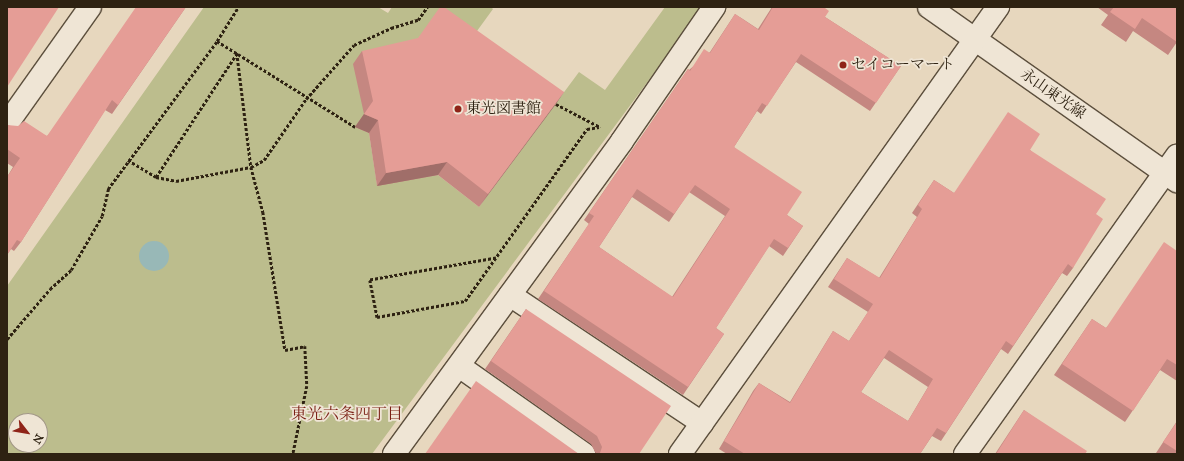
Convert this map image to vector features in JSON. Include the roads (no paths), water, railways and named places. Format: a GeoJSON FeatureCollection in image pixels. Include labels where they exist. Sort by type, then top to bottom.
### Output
{"type":"FeatureCollection","features":[{"type":"Feature","properties":{"kind":"street"},"geometry":{"type":"LineString","coordinates":[[7,124],[90,7]]}},
{"type":"Feature","properties":{"kind":"street"},"geometry":{"type":"LineString","coordinates":[[394,454],[622,141],[714,7]]}},
{"type":"Feature","properties":{"kind":"street","name":"永山東光線"},"geometry":{"type":"LineString","coordinates":[[929,7],[1173,170]]}},
{"type":"Feature","properties":{"kind":"street"},"geometry":{"type":"LineString","coordinates":[[680,454],[998,7]]}},
{"type":"Feature","properties":{"kind":"street"},"geometry":{"type":"LineString","coordinates":[[966,454],[1173,170]]}},
{"type":"Feature","properties":{"kind":"street"},"geometry":{"type":"LineString","coordinates":[[510,295],[702,423]]}},
{"type":"Feature","properties":{"kind":"street"},"geometry":{"type":"LineString","coordinates":[[459,366],[584,454]]}},
{"type":"Feature","properties":{"kind":"water"},"geometry":{"type":"Polygon","coordinates":[[[154,241],[165,245],[169,256],[165,267],[154,271],[143,267],[139,256],[143,245],[154,241]]]}},
{"type":"Feature","properties":{"kind":"place","name":"セイコーマート"},"geometry":{"type":"Point","coordinates":[843,65]}},
{"type":"Feature","properties":{"kind":"place","name":"東光図書館"},"geometry":{"type":"Point","coordinates":[458,109]}},
{"type":"Feature","properties":{"kind":"district","name":"東光六条四丁目"},"geometry":{"type":"Point","coordinates":[347,414]}}]}
